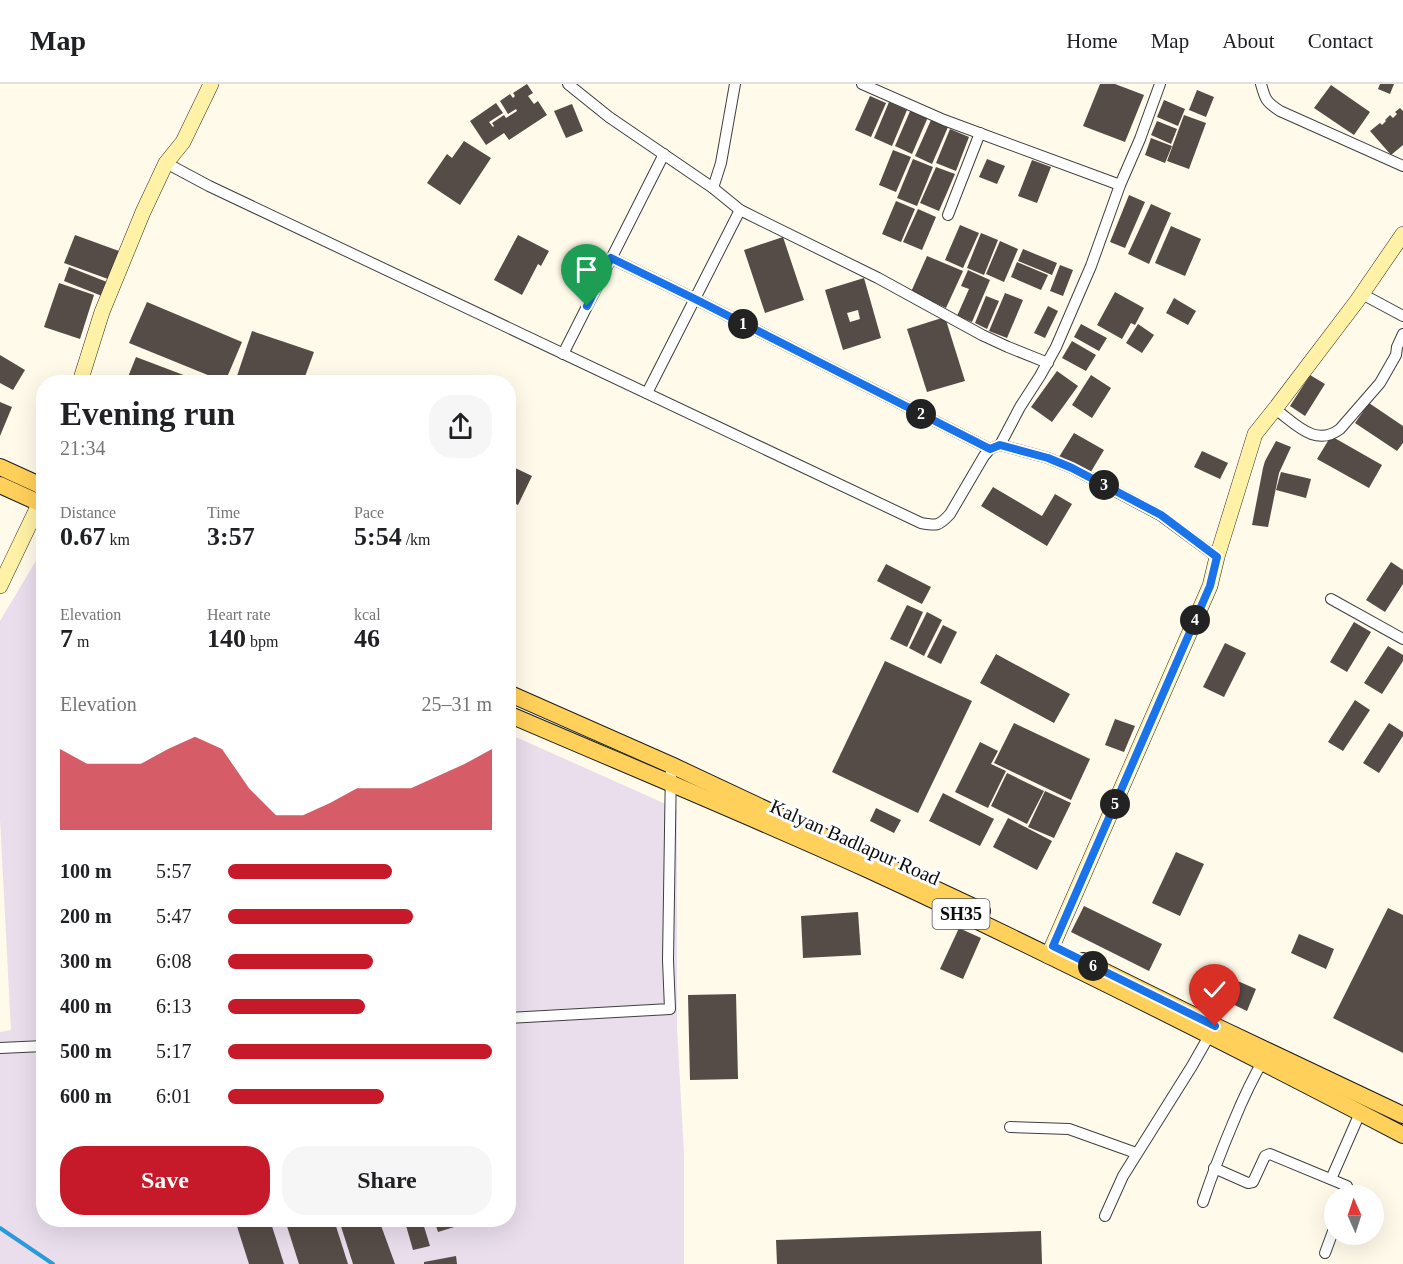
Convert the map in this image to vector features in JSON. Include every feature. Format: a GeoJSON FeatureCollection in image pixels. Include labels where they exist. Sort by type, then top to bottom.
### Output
{"type":"FeatureCollection","features":[{"type":"Feature","properties":{"kind":"main road"},"geometry":{"type":"LineString","coordinates":[[0,467],[36,493]]}},
{"type":"Feature","properties":{"kind":"main road"},"geometry":{"type":"LineString","coordinates":[[0,485],[36,495]]}},
{"type":"Feature","properties":{"kind":"main road","name":"Kalyan Badlapur Road"},"geometry":{"type":"LineString","coordinates":[[516,697],[671,765],[927,885],[1209,1036],[1266,1057],[1403,1115]]}},
{"type":"Feature","properties":{"kind":"main road","name":"Kalyan Badlapur Road"},"geometry":{"type":"LineString","coordinates":[[516,717],[1050,951],[1266,1057],[1403,1136]]}},
{"type":"Feature","properties":{"kind":"street"},"geometry":{"type":"LineString","coordinates":[[82,375],[102,312],[143,212],[166,163],[183,142],[211,84]]}},
{"type":"Feature","properties":{"kind":"street"},"geometry":{"type":"LineString","coordinates":[[568,84],[609,117],[713,188],[740,210],[878,278],[982,335],[1048,363]]}},
{"type":"Feature","properties":{"kind":"street"},"geometry":{"type":"LineString","coordinates":[[713,188],[721,163],[735,84]]}},
{"type":"Feature","properties":{"kind":"street"},"geometry":{"type":"LineString","coordinates":[[862,84],[944,120],[1120,185]]}},
{"type":"Feature","properties":{"kind":"street"},"geometry":{"type":"LineString","coordinates":[[166,163],[209,186],[921,523],[935,525],[943,522],[950,514],[984,456],[995,447],[1048,363],[1091,266],[1160,84]]}},
{"type":"Feature","properties":{"kind":"street"},"geometry":{"type":"LineString","coordinates":[[1261,84],[1265,99],[1280,111],[1403,166]]}},
{"type":"Feature","properties":{"kind":"street"},"geometry":{"type":"LineString","coordinates":[[948,215],[980,133]]}},
{"type":"Feature","properties":{"kind":"street"},"geometry":{"type":"LineString","coordinates":[[563,354],[664,154]]}},
{"type":"Feature","properties":{"kind":"street"},"geometry":{"type":"LineString","coordinates":[[647,393],[740,210]]}},
{"type":"Feature","properties":{"kind":"street"},"geometry":{"type":"LineString","coordinates":[[1050,951],[1210,586],[1255,435],[1402,238]]}},
{"type":"Feature","properties":{"kind":"street"},"geometry":{"type":"LineString","coordinates":[[611,258],[995,447],[1048,458],[1072,468],[1161,515],[1217,557]]}},
{"type":"Feature","properties":{"kind":"street"},"geometry":{"type":"LineString","coordinates":[[1362,294],[1403,316]]}},
{"type":"Feature","properties":{"kind":"street"},"geometry":{"type":"LineString","coordinates":[[1275,409],[1312,435],[1324,437],[1334,434],[1380,383],[1396,355],[1403,334]]}},
{"type":"Feature","properties":{"kind":"street"},"geometry":{"type":"LineString","coordinates":[[0,586],[36,510]]}},
{"type":"Feature","properties":{"kind":"street"},"geometry":{"type":"LineString","coordinates":[[1331,599],[1403,639]]}},
{"type":"Feature","properties":{"kind":"street"},"geometry":{"type":"LineString","coordinates":[[516,1018],[670,1009],[668,960],[671,765]]}},
{"type":"Feature","properties":{"kind":"street"},"geometry":{"type":"LineString","coordinates":[[1106,1216],[1123,1176],[1209,1036]]}},
{"type":"Feature","properties":{"kind":"street"},"geometry":{"type":"LineString","coordinates":[[0,1048],[36,1046]]}},
{"type":"Feature","properties":{"kind":"street"},"geometry":{"type":"LineString","coordinates":[[1203,1202],[1214,1168],[1254,1076],[1266,1057]]}},
{"type":"Feature","properties":{"kind":"street"},"geometry":{"type":"LineString","coordinates":[[1331,1179],[1360,1113]]}},
{"type":"Feature","properties":{"kind":"street"},"geometry":{"type":"LineString","coordinates":[[1010,1127],[1069,1130],[1136,1154]]}},
{"type":"Feature","properties":{"kind":"street"},"geometry":{"type":"LineString","coordinates":[[1214,1168],[1248,1183],[1253,1182],[1265,1156],[1270,1155],[1345,1185]]}},
{"type":"Feature","properties":{"kind":"street"},"geometry":{"type":"LineString","coordinates":[[1325,1254],[1328,1245]]}},
{"type":"Feature","properties":{"kind":"shaded area"},"geometry":{"type":"Polygon","coordinates":[[[36,561],[36,1227],[516,1227],[516,737],[677,809],[677,1028],[684,1154],[684,1264],[0,1264],[0,1032],[11,1030],[0,819],[0,621],[36,561]]]}},
{"type":"Feature","properties":{"kind":"building"},"geometry":{"type":"Polygon","coordinates":[[[527,84],[533,93],[528,96],[534,104],[538,101],[547,115],[509,140],[504,133],[486,145],[470,121],[496,103],[503,113],[489,122],[493,127],[492,123],[504,115],[506,118],[517,111],[516,109],[508,114],[500,101],[510,94],[513,98],[515,96],[513,93],[527,84]]]}},
{"type":"Feature","properties":{"kind":"building"},"geometry":{"type":"Polygon","coordinates":[[[1100,84],[1115,84],[1144,95],[1125,142],[1083,126],[1100,84]]]}},
{"type":"Feature","properties":{"kind":"building"},"geometry":{"type":"Polygon","coordinates":[[[1380,84],[1394,84],[1390,94],[1378,89],[1380,84]]]}},
{"type":"Feature","properties":{"kind":"building"},"geometry":{"type":"Polygon","coordinates":[[[1331,85],[1370,112],[1354,135],[1314,108],[1331,85]]]}},
{"type":"Feature","properties":{"kind":"building"},"geometry":{"type":"Polygon","coordinates":[[[1197,90],[1214,97],[1206,117],[1189,110],[1197,90]]]}},
{"type":"Feature","properties":{"kind":"building"},"geometry":{"type":"Polygon","coordinates":[[[870,96],[886,103],[871,137],[855,130],[870,96]]]}},
{"type":"Feature","properties":{"kind":"building"},"geometry":{"type":"Polygon","coordinates":[[[1164,100],[1185,109],[1178,126],[1157,117],[1164,100]]]}},
{"type":"Feature","properties":{"kind":"building"},"geometry":{"type":"Polygon","coordinates":[[[889,102],[907,110],[892,146],[874,138],[889,102]]]}},
{"type":"Feature","properties":{"kind":"building"},"geometry":{"type":"Polygon","coordinates":[[[572,104],[583,131],[566,138],[554,111],[572,104]]]}},
{"type":"Feature","properties":{"kind":"building"},"geometry":{"type":"Polygon","coordinates":[[[1400,108],[1403,111],[1403,145],[1391,155],[1370,131],[1380,123],[1382,125],[1390,115],[1393,118],[1397,114],[1395,112],[1400,108]]]}},
{"type":"Feature","properties":{"kind":"building"},"geometry":{"type":"Polygon","coordinates":[[[911,109],[928,117],[912,154],[895,146],[911,109]]]}},
{"type":"Feature","properties":{"kind":"building"},"geometry":{"type":"Polygon","coordinates":[[[1184,115],[1206,123],[1189,169],[1167,161],[1184,115]]]}},
{"type":"Feature","properties":{"kind":"building"},"geometry":{"type":"Polygon","coordinates":[[[931,120],[948,127],[932,164],[915,156],[931,120]]]}},
{"type":"Feature","properties":{"kind":"building"},"geometry":{"type":"Polygon","coordinates":[[[1157,121],[1177,129],[1171,144],[1151,135],[1157,121]]]}},
{"type":"Feature","properties":{"kind":"building"},"geometry":{"type":"Polygon","coordinates":[[[950,129],[969,137],[956,171],[936,163],[950,129]]]}},
{"type":"Feature","properties":{"kind":"building"},"geometry":{"type":"Polygon","coordinates":[[[1151,138],[1172,146],[1165,163],[1145,155],[1151,138]]]}},
{"type":"Feature","properties":{"kind":"building"},"geometry":{"type":"Polygon","coordinates":[[[464,141],[491,158],[460,205],[427,183],[447,154],[452,158],[464,141]]]}},
{"type":"Feature","properties":{"kind":"building"},"geometry":{"type":"Polygon","coordinates":[[[893,150],[911,157],[896,192],[879,185],[893,150]]]}},
{"type":"Feature","properties":{"kind":"building"},"geometry":{"type":"Polygon","coordinates":[[[913,159],[933,167],[917,206],[897,198],[913,159]]]}},
{"type":"Feature","properties":{"kind":"building"},"geometry":{"type":"Polygon","coordinates":[[[987,159],[1005,166],[997,184],[979,177],[987,159]]]}},
{"type":"Feature","properties":{"kind":"building"},"geometry":{"type":"Polygon","coordinates":[[[1032,160],[1051,167],[1037,203],[1018,196],[1032,160]]]}},
{"type":"Feature","properties":{"kind":"building"},"geometry":{"type":"Polygon","coordinates":[[[936,167],[955,174],[939,211],[920,203],[936,167]]]}},
{"type":"Feature","properties":{"kind":"building"},"geometry":{"type":"Polygon","coordinates":[[[1129,195],[1145,202],[1125,248],[1110,242],[1129,195]]]}},
{"type":"Feature","properties":{"kind":"building"},"geometry":{"type":"Polygon","coordinates":[[[896,201],[915,209],[901,242],[882,234],[896,201]]]}},
{"type":"Feature","properties":{"kind":"building"},"geometry":{"type":"Polygon","coordinates":[[[1151,204],[1171,213],[1149,264],[1128,254],[1151,204]]]}},
{"type":"Feature","properties":{"kind":"building"},"geometry":{"type":"Polygon","coordinates":[[[918,209],[936,217],[922,250],[903,242],[918,209]]]}},
{"type":"Feature","properties":{"kind":"building"},"geometry":{"type":"Polygon","coordinates":[[[960,225],[979,233],[963,268],[945,260],[960,225]]]}},
{"type":"Feature","properties":{"kind":"building"},"geometry":{"type":"Polygon","coordinates":[[[1171,226],[1201,239],[1185,276],[1155,263],[1171,226]]]}},
{"type":"Feature","properties":{"kind":"building"},"geometry":{"type":"Polygon","coordinates":[[[981,233],[998,240],[984,275],[967,268],[981,233]]]}},
{"type":"Feature","properties":{"kind":"building"},"geometry":{"type":"Polygon","coordinates":[[[75,235],[119,251],[108,279],[64,263],[75,235]]]}},
{"type":"Feature","properties":{"kind":"building"},"geometry":{"type":"Polygon","coordinates":[[[518,235],[549,251],[541,266],[538,264],[522,295],[494,280],[518,235]]]}},
{"type":"Feature","properties":{"kind":"building"},"geometry":{"type":"Polygon","coordinates":[[[783,237],[804,300],[765,313],[744,250],[783,237]]]}},
{"type":"Feature","properties":{"kind":"building"},"geometry":{"type":"Polygon","coordinates":[[[1000,241],[1018,249],[1004,282],[986,274],[1000,241]]]}},
{"type":"Feature","properties":{"kind":"building"},"geometry":{"type":"Polygon","coordinates":[[[1023,249],[1057,263],[1052,275],[1018,261],[1023,249]]]}},
{"type":"Feature","properties":{"kind":"building"},"geometry":{"type":"Polygon","coordinates":[[[927,256],[963,271],[946,308],[911,292],[927,256]]]}},
{"type":"Feature","properties":{"kind":"building"},"geometry":{"type":"Polygon","coordinates":[[[1017,262],[1048,275],[1041,290],[1011,277],[1017,262]]]}},
{"type":"Feature","properties":{"kind":"building"},"geometry":{"type":"Polygon","coordinates":[[[1060,265],[1073,270],[1063,296],[1050,291],[1060,265]]]}},
{"type":"Feature","properties":{"kind":"building"},"geometry":{"type":"Polygon","coordinates":[[[69,267],[107,282],[102,296],[64,281],[69,267]]]}},
{"type":"Feature","properties":{"kind":"building"},"geometry":{"type":"Polygon","coordinates":[[[968,270],[990,280],[972,322],[957,316],[969,289],[961,286],[968,270]]]}},
{"type":"Feature","properties":{"kind":"building"},"geometry":{"type":"Polygon","coordinates":[[[864,278],[881,338],[843,350],[825,290],[864,278]],[[858,310],[847,313],[850,322],[860,319],[858,310]]]}},
{"type":"Feature","properties":{"kind":"building"},"geometry":{"type":"Polygon","coordinates":[[[59,283],[94,295],[80,339],[44,327],[59,283]]]}},
{"type":"Feature","properties":{"kind":"building"},"geometry":{"type":"Polygon","coordinates":[[[1115,292],[1144,308],[1135,325],[1131,323],[1122,339],[1097,325],[1115,292]]]}},
{"type":"Feature","properties":{"kind":"building"},"geometry":{"type":"Polygon","coordinates":[[[1005,293],[1023,300],[1007,338],[989,331],[1005,293]]]}},
{"type":"Feature","properties":{"kind":"building"},"geometry":{"type":"Polygon","coordinates":[[[986,296],[999,301],[987,329],[975,323],[986,296]]]}},
{"type":"Feature","properties":{"kind":"building"},"geometry":{"type":"Polygon","coordinates":[[[1174,298],[1196,311],[1188,325],[1166,313],[1174,298]]]}},
{"type":"Feature","properties":{"kind":"building"},"geometry":{"type":"Polygon","coordinates":[[[147,302],[242,342],[228,375],[208,375],[129,343],[147,302]]]}},
{"type":"Feature","properties":{"kind":"building"},"geometry":{"type":"Polygon","coordinates":[[[1048,306],[1058,311],[1045,338],[1034,333],[1048,306]]]}},
{"type":"Feature","properties":{"kind":"building"},"geometry":{"type":"Polygon","coordinates":[[[945,317],[965,381],[927,392],[907,329],[945,317]]]}},
{"type":"Feature","properties":{"kind":"building"},"geometry":{"type":"Polygon","coordinates":[[[1081,324],[1107,338],[1099,351],[1074,337],[1081,324]]]}},
{"type":"Feature","properties":{"kind":"building"},"geometry":{"type":"Polygon","coordinates":[[[1138,324],[1154,335],[1142,353],[1126,343],[1138,324]]]}},
{"type":"Feature","properties":{"kind":"building"},"geometry":{"type":"Polygon","coordinates":[[[252,331],[314,352],[306,375],[237,375],[252,331]]]}},
{"type":"Feature","properties":{"kind":"building"},"geometry":{"type":"Polygon","coordinates":[[[1072,341],[1096,355],[1086,371],[1062,358],[1072,341]]]}},
{"type":"Feature","properties":{"kind":"building"},"geometry":{"type":"Polygon","coordinates":[[[0,355],[25,370],[13,390],[0,383],[0,355]]]}},
{"type":"Feature","properties":{"kind":"building"},"geometry":{"type":"Polygon","coordinates":[[[136,357],[184,375],[129,375],[136,357]]]}},
{"type":"Feature","properties":{"kind":"building"},"geometry":{"type":"Polygon","coordinates":[[[1057,371],[1078,386],[1052,422],[1031,407],[1057,371]]]}},
{"type":"Feature","properties":{"kind":"building"},"geometry":{"type":"Polygon","coordinates":[[[1091,375],[1111,388],[1092,418],[1072,405],[1091,375]]]}},
{"type":"Feature","properties":{"kind":"building"},"geometry":{"type":"Polygon","coordinates":[[[1310,375],[1325,384],[1305,416],[1290,406],[1310,375]]]}},
{"type":"Feature","properties":{"kind":"building"},"geometry":{"type":"Polygon","coordinates":[[[0,402],[12,407],[0,436],[0,402]]]}},
{"type":"Feature","properties":{"kind":"building"},"geometry":{"type":"Polygon","coordinates":[[[1369,403],[1403,426],[1403,443],[1397,451],[1355,423],[1369,403]]]}},
{"type":"Feature","properties":{"kind":"building"},"geometry":{"type":"Polygon","coordinates":[[[1074,433],[1104,450],[1089,475],[1059,457],[1074,433]]]}},
{"type":"Feature","properties":{"kind":"building"},"geometry":{"type":"Polygon","coordinates":[[[1331,436],[1382,465],[1369,488],[1317,459],[1331,436]]]}},
{"type":"Feature","properties":{"kind":"building"},"geometry":{"type":"Polygon","coordinates":[[[1276,441],[1291,447],[1279,473],[1268,527],[1252,525],[1265,461],[1276,441]]]}},
{"type":"Feature","properties":{"kind":"building"},"geometry":{"type":"Polygon","coordinates":[[[1202,451],[1228,463],[1220,479],[1194,467],[1202,451]]]}},
{"type":"Feature","properties":{"kind":"building"},"geometry":{"type":"Polygon","coordinates":[[[516,468],[532,476],[518,505],[516,504],[516,468]]]}},
{"type":"Feature","properties":{"kind":"building"},"geometry":{"type":"Polygon","coordinates":[[[1281,472],[1311,479],[1306,498],[1276,490],[1281,472]]]}},
{"type":"Feature","properties":{"kind":"building"},"geometry":{"type":"Polygon","coordinates":[[[993,487],[1042,516],[1055,494],[1072,504],[1047,546],[981,506],[993,487]]]}},
{"type":"Feature","properties":{"kind":"building"},"geometry":{"type":"Polygon","coordinates":[[[1391,562],[1403,570],[1403,584],[1385,612],[1366,600],[1391,562]]]}},
{"type":"Feature","properties":{"kind":"building"},"geometry":{"type":"Polygon","coordinates":[[[886,564],[931,587],[922,604],[877,581],[886,564]]]}},
{"type":"Feature","properties":{"kind":"building"},"geometry":{"type":"Polygon","coordinates":[[[907,605],[923,612],[907,647],[890,639],[907,605]]]}},
{"type":"Feature","properties":{"kind":"building"},"geometry":{"type":"Polygon","coordinates":[[[927,612],[942,620],[924,656],[909,648],[927,612]]]}},
{"type":"Feature","properties":{"kind":"building"},"geometry":{"type":"Polygon","coordinates":[[[1354,622],[1371,632],[1347,672],[1330,662],[1354,622]]]}},
{"type":"Feature","properties":{"kind":"building"},"geometry":{"type":"Polygon","coordinates":[[[943,625],[957,632],[941,664],[927,657],[943,625]]]}},
{"type":"Feature","properties":{"kind":"building"},"geometry":{"type":"Polygon","coordinates":[[[1225,643],[1246,653],[1224,697],[1203,687],[1225,643]]]}},
{"type":"Feature","properties":{"kind":"building"},"geometry":{"type":"Polygon","coordinates":[[[1388,646],[1403,655],[1403,661],[1382,694],[1364,683],[1388,646]]]}},
{"type":"Feature","properties":{"kind":"building"},"geometry":{"type":"Polygon","coordinates":[[[996,654],[1070,694],[1054,723],[980,683],[996,654]]]}},
{"type":"Feature","properties":{"kind":"building"},"geometry":{"type":"Polygon","coordinates":[[[885,661],[972,701],[918,813],[832,772],[885,661]]]}},
{"type":"Feature","properties":{"kind":"building"},"geometry":{"type":"Polygon","coordinates":[[[1355,700],[1370,710],[1343,751],[1328,742],[1355,700]]]}},
{"type":"Feature","properties":{"kind":"building"},"geometry":{"type":"Polygon","coordinates":[[[1115,719],[1135,726],[1124,752],[1105,745],[1115,719]]]}},
{"type":"Feature","properties":{"kind":"building"},"geometry":{"type":"Polygon","coordinates":[[[1014,723],[1090,759],[1071,800],[994,763],[1014,723]]]}},
{"type":"Feature","properties":{"kind":"building"},"geometry":{"type":"Polygon","coordinates":[[[1389,723],[1403,732],[1403,736],[1379,773],[1363,763],[1389,723]]]}},
{"type":"Feature","properties":{"kind":"building"},"geometry":{"type":"Polygon","coordinates":[[[980,742],[998,751],[991,764],[1006,771],[988,808],[955,792],[980,742]]]}},
{"type":"Feature","properties":{"kind":"building"},"geometry":{"type":"Polygon","coordinates":[[[1007,773],[1044,791],[1027,824],[991,806],[1007,773]]]}},
{"type":"Feature","properties":{"kind":"building"},"geometry":{"type":"Polygon","coordinates":[[[1045,791],[1071,803],[1054,838],[1028,827],[1045,791]]]}},
{"type":"Feature","properties":{"kind":"building"},"geometry":{"type":"Polygon","coordinates":[[[943,793],[994,819],[980,846],[929,821],[943,793]]]}},
{"type":"Feature","properties":{"kind":"building"},"geometry":{"type":"Polygon","coordinates":[[[876,808],[901,820],[894,833],[870,821],[876,808]]]}},
{"type":"Feature","properties":{"kind":"building"},"geometry":{"type":"Polygon","coordinates":[[[1008,818],[1052,841],[1037,870],[993,847],[1008,818]]]}},
{"type":"Feature","properties":{"kind":"building"},"geometry":{"type":"Polygon","coordinates":[[[1176,852],[1204,864],[1180,916],[1152,903],[1176,852]]]}},
{"type":"Feature","properties":{"kind":"building"},"geometry":{"type":"Polygon","coordinates":[[[1084,906],[1162,944],[1149,971],[1071,932],[1084,906]]]}},
{"type":"Feature","properties":{"kind":"building"},"geometry":{"type":"Polygon","coordinates":[[[1388,908],[1403,915],[1403,1053],[1333,1018],[1388,908]]]}},
{"type":"Feature","properties":{"kind":"building"},"geometry":{"type":"Polygon","coordinates":[[[858,912],[861,955],[803,958],[801,916],[858,912]]]}},
{"type":"Feature","properties":{"kind":"building"},"geometry":{"type":"Polygon","coordinates":[[[959,928],[981,938],[963,979],[940,969],[959,928]]]}},
{"type":"Feature","properties":{"kind":"building"},"geometry":{"type":"Polygon","coordinates":[[[1299,934],[1334,949],[1326,969],[1291,953],[1299,934]]]}},
{"type":"Feature","properties":{"kind":"building"},"geometry":{"type":"Polygon","coordinates":[[[1217,972],[1256,989],[1247,1011],[1207,992],[1217,972]]]}},
{"type":"Feature","properties":{"kind":"building"},"geometry":{"type":"Polygon","coordinates":[[[736,994],[738,1079],[690,1080],[688,995],[736,994]]]}},
{"type":"Feature","properties":{"kind":"building"},"geometry":{"type":"Polygon","coordinates":[[[237,1227],[272,1227],[284,1264],[249,1264],[237,1227]]]}},
{"type":"Feature","properties":{"kind":"building"},"geometry":{"type":"Polygon","coordinates":[[[287,1227],[336,1227],[348,1264],[299,1264],[287,1227]]]}},
{"type":"Feature","properties":{"kind":"building"},"geometry":{"type":"Polygon","coordinates":[[[341,1227],[382,1227],[395,1264],[353,1264],[341,1227]]]}},
{"type":"Feature","properties":{"kind":"building"},"geometry":{"type":"Polygon","coordinates":[[[406,1227],[424,1227],[430,1246],[413,1250],[406,1227]]]}},
{"type":"Feature","properties":{"kind":"building"},"geometry":{"type":"Polygon","coordinates":[[[436,1227],[454,1227],[438,1232],[436,1227]]]}},
{"type":"Feature","properties":{"kind":"building"},"geometry":{"type":"Polygon","coordinates":[[[1041,1231],[1042,1264],[777,1264],[776,1240],[1041,1231]]]}},
{"type":"Feature","properties":{"kind":"building"},"geometry":{"type":"Polygon","coordinates":[[[456,1256],[457,1264],[424,1264],[424,1262],[456,1256]]]}},
{"type":"Feature","properties":{"kind":"waterway"},"geometry":{"type":"LineString","coordinates":[[0,1228],[53,1264]]}},
{"type":"Feature","properties":{"kind":"route"},"geometry":{"type":"LineString","coordinates":[[587,306],[611,258],[990,449],[1000,445],[1048,458],[1072,468],[1161,515],[1217,557],[1210,586],[1053,946],[1215,1026]]}}]}
